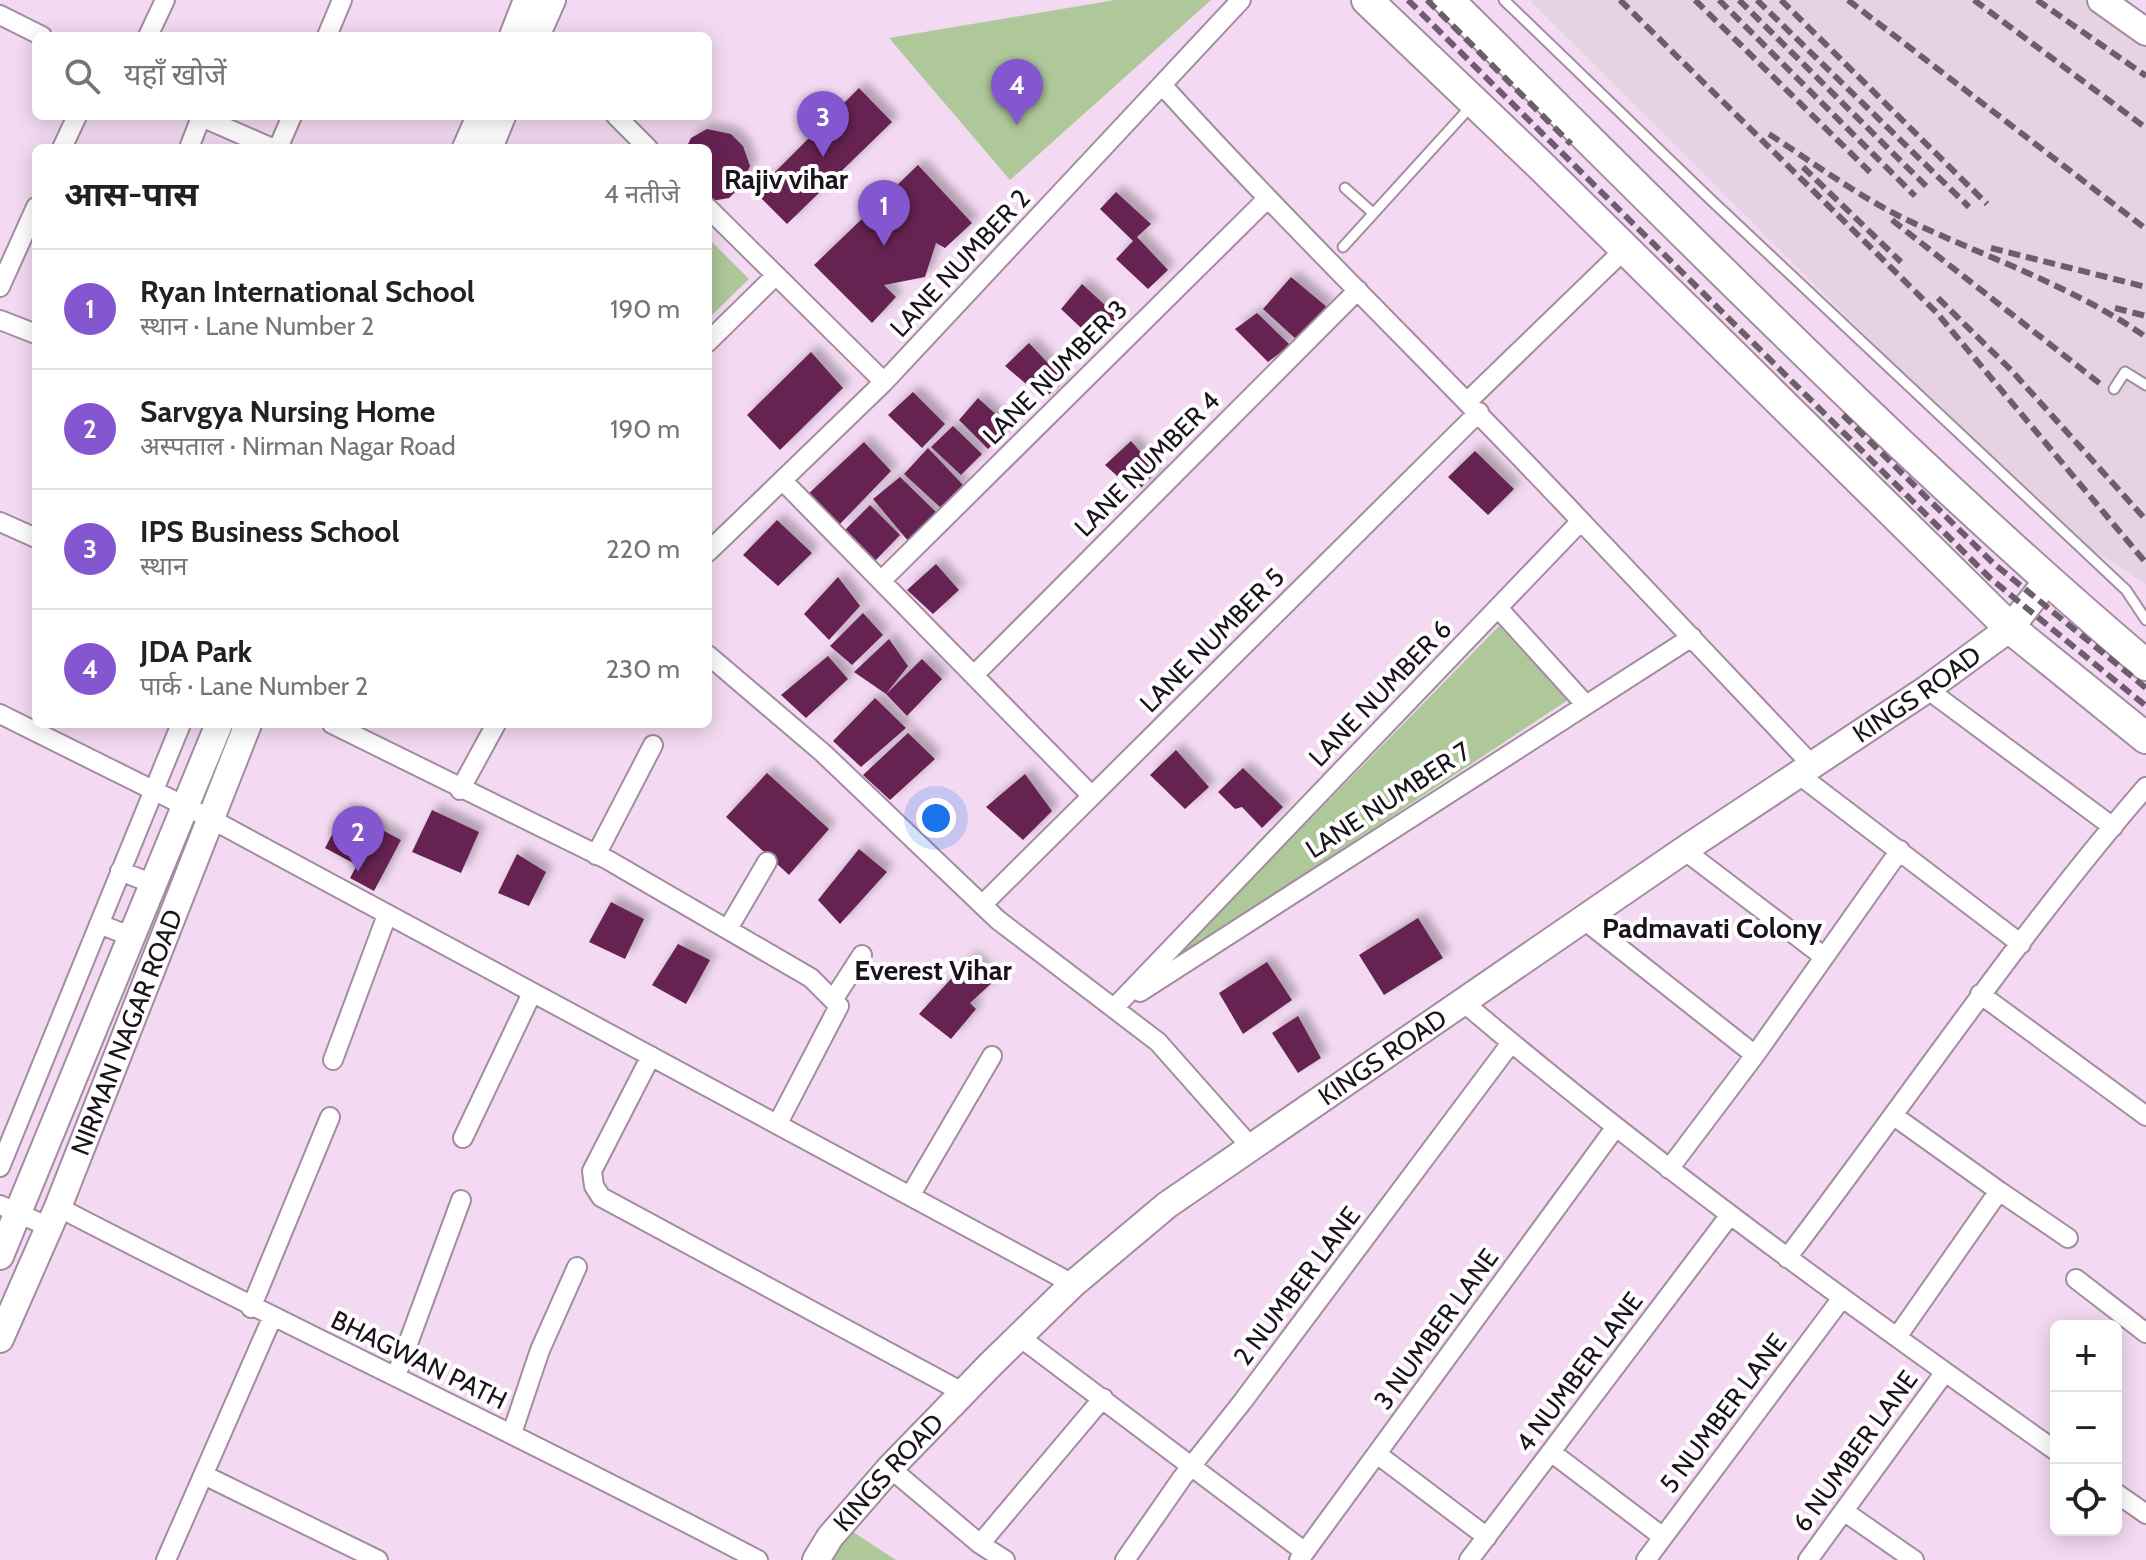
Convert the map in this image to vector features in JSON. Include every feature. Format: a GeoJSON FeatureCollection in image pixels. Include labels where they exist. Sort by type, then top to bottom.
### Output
{"type":"FeatureCollection","features":[{"type":"Feature","properties":{"kind":"main road"},"geometry":{"type":"LineString","coordinates":[[1367,0],[1475,102],[2010,628],[2146,738]]}},
{"type":"Feature","properties":{"kind":"main road"},"geometry":{"type":"LineString","coordinates":[[1448,0],[1768,315],[2047,581],[2146,665]]}},
{"type":"Feature","properties":{"kind":"street"},"geometry":{"type":"LineString","coordinates":[[150,32],[165,0]]}},
{"type":"Feature","properties":{"kind":"street"},"geometry":{"type":"LineString","coordinates":[[329,32],[342,0]]}},
{"type":"Feature","properties":{"kind":"street"},"geometry":{"type":"LineString","coordinates":[[515,32],[527,0]]}},
{"type":"Feature","properties":{"kind":"street"},"geometry":{"type":"LineString","coordinates":[[538,32],[552,0]]}},
{"type":"Feature","properties":{"kind":"street","name":"LANE NUMBER 2"},"geometry":{"type":"LineString","coordinates":[[712,548],[884,382],[1241,0]]}},
{"type":"Feature","properties":{"kind":"street"},"geometry":{"type":"LineString","coordinates":[[2101,0],[2146,32]]}},
{"type":"Feature","properties":{"kind":"street"},"geometry":{"type":"LineString","coordinates":[[0,15],[34,32]]}},
{"type":"Feature","properties":{"kind":"street"},"geometry":{"type":"LineString","coordinates":[[1163,86],[1266,200],[1474,407],[1692,637],[1804,769],[1900,850],[2021,944]]}},
{"type":"Feature","properties":{"kind":"street"},"geometry":{"type":"LineString","coordinates":[[64,144],[75,120]]}},
{"type":"Feature","properties":{"kind":"street"},"geometry":{"type":"LineString","coordinates":[[190,144],[199,120]]}},
{"type":"Feature","properties":{"kind":"street"},"geometry":{"type":"LineString","coordinates":[[207,120],[263,144]]}},
{"type":"Feature","properties":{"kind":"street"},"geometry":{"type":"LineString","coordinates":[[280,144],[290,120]]}},
{"type":"Feature","properties":{"kind":"street"},"geometry":{"type":"LineString","coordinates":[[468,144],[478,120]]}},
{"type":"Feature","properties":{"kind":"street"},"geometry":{"type":"LineString","coordinates":[[491,144],[500,120]]}},
{"type":"Feature","properties":{"kind":"street"},"geometry":{"type":"LineString","coordinates":[[620,120],[644,144]]}},
{"type":"Feature","properties":{"kind":"street","name":"LANE NUMBER 3"},"geometry":{"type":"LineString","coordinates":[[881,581],[1266,200]]}},
{"type":"Feature","properties":{"kind":"street"},"geometry":{"type":"LineString","coordinates":[[712,212],[884,382]]}},
{"type":"Feature","properties":{"kind":"street"},"geometry":{"type":"LineString","coordinates":[[0,287],[32,216]]}},
{"type":"Feature","properties":{"kind":"street","name":"LANE NUMBER 5"},"geometry":{"type":"LineString","coordinates":[[982,905],[1474,407],[1625,249]]}},
{"type":"Feature","properties":{"kind":"street"},"geometry":{"type":"LineString","coordinates":[[712,338],[776,275]]}},
{"type":"Feature","properties":{"kind":"street","name":"LANE NUMBER 4"},"geometry":{"type":"LineString","coordinates":[[974,675],[1358,290]]}},
{"type":"Feature","properties":{"kind":"street"},"geometry":{"type":"LineString","coordinates":[[0,320],[32,332]]}},
{"type":"Feature","properties":{"kind":"street"},"geometry":{"type":"LineString","coordinates":[[783,481],[1091,795]]}},
{"type":"Feature","properties":{"kind":"street","name":"LANE NUMBER 6"},"geometry":{"type":"LineString","coordinates":[[1114,1008],[1581,521]]}},
{"type":"Feature","properties":{"kind":"street"},"geometry":{"type":"LineString","coordinates":[[0,522],[32,534]]}},
{"type":"Feature","properties":{"kind":"street","name":"KINGS ROAD"},"geometry":{"type":"LineString","coordinates":[[816,1560],[830,1537],[890,1468],[964,1393],[1073,1284],[1167,1205],[1684,850],[1927,689],[2010,628],[2047,581]]}},
{"type":"Feature","properties":{"kind":"street"},"geometry":{"type":"LineString","coordinates":[[1498,608],[1586,705]]}},
{"type":"Feature","properties":{"kind":"street","name":"LANE NUMBER 7"},"geometry":{"type":"LineString","coordinates":[[1114,1008],[1692,637]]}},
{"type":"Feature","properties":{"kind":"street"},"geometry":{"type":"LineString","coordinates":[[712,658],[823,753],[982,905],[1158,1042],[1251,1147]]}},
{"type":"Feature","properties":{"kind":"street"},"geometry":{"type":"LineString","coordinates":[[1927,689],[2113,827]]}},
{"type":"Feature","properties":{"kind":"street"},"geometry":{"type":"LineString","coordinates":[[0,714],[211,819],[1073,1284]]}},
{"type":"Feature","properties":{"kind":"street"},"geometry":{"type":"LineString","coordinates":[[0,1167],[179,728]]}},
{"type":"Feature","properties":{"kind":"street","name":"NIRMAN NAGAR ROAD"},"geometry":{"type":"LineString","coordinates":[[0,1256],[10,1209],[217,728]]}},
{"type":"Feature","properties":{"kind":"street","name":"NIRMAN NAGAR ROAD"},"geometry":{"type":"LineString","coordinates":[[0,1339],[54,1217],[246,728]]}},
{"type":"Feature","properties":{"kind":"street"},"geometry":{"type":"LineString","coordinates":[[340,728],[596,855],[729,927],[811,978],[839,1006],[778,1123]]}},
{"type":"Feature","properties":{"kind":"street"},"geometry":{"type":"LineString","coordinates":[[460,790],[494,728]]}},
{"type":"Feature","properties":{"kind":"street"},"geometry":{"type":"LineString","coordinates":[[596,855],[653,745]]}},
{"type":"Feature","properties":{"kind":"street"},"geometry":{"type":"LineString","coordinates":[[1787,1258],[1894,1116],[1980,994],[2146,787]]}},
{"type":"Feature","properties":{"kind":"street"},"geometry":{"type":"LineString","coordinates":[[1684,850],[1823,956]]}},
{"type":"Feature","properties":{"kind":"street"},"geometry":{"type":"LineString","coordinates":[[1669,1169],[1755,1055],[1900,850]]}},
{"type":"Feature","properties":{"kind":"street"},"geometry":{"type":"LineString","coordinates":[[729,927],[767,862]]}},
{"type":"Feature","properties":{"kind":"street"},"geometry":{"type":"LineString","coordinates":[[120,871],[151,883]]}},
{"type":"Feature","properties":{"kind":"street"},"geometry":{"type":"LineString","coordinates":[[333,1060],[387,915]]}},
{"type":"Feature","properties":{"kind":"street"},"geometry":{"type":"LineString","coordinates":[[1583,919],[1755,1055]]}},
{"type":"Feature","properties":{"kind":"street"},"geometry":{"type":"LineString","coordinates":[[99,924],[130,936]]}},
{"type":"Feature","properties":{"kind":"street"},"geometry":{"type":"LineString","coordinates":[[833,1000],[862,955]]}},
{"type":"Feature","properties":{"kind":"street"},"geometry":{"type":"LineString","coordinates":[[463,1138],[532,993]]}},
{"type":"Feature","properties":{"kind":"street"},"geometry":{"type":"LineString","coordinates":[[1980,994],[2146,1116]]}},
{"type":"Feature","properties":{"kind":"street"},"geometry":{"type":"LineString","coordinates":[[1462,1001],[1669,1169],[1787,1258],[2050,1447]]}},
{"type":"Feature","properties":{"kind":"street","name":"2 NUMBER LANE"},"geometry":{"type":"LineString","coordinates":[[1125,1560],[1193,1464],[1511,1043]]}},
{"type":"Feature","properties":{"kind":"street"},"geometry":{"type":"LineString","coordinates":[[651,1056],[592,1171],[594,1186],[601,1197],[964,1393]]}},
{"type":"Feature","properties":{"kind":"street"},"geometry":{"type":"LineString","coordinates":[[910,1196],[992,1056]]}},
{"type":"Feature","properties":{"kind":"street"},"geometry":{"type":"LineString","coordinates":[[1894,1116],[2068,1238]]}},
{"type":"Feature","properties":{"kind":"street"},"geometry":{"type":"LineString","coordinates":[[251,1308],[330,1117]]}},
{"type":"Feature","properties":{"kind":"street","name":"3 NUMBER LANE"},"geometry":{"type":"LineString","coordinates":[[1302,1556],[1615,1128]]}},
{"type":"Feature","properties":{"kind":"street"},"geometry":{"type":"LineString","coordinates":[[1897,1337],[1999,1191]]}},
{"type":"Feature","properties":{"kind":"street"},"geometry":{"type":"LineString","coordinates":[[396,1376],[461,1200]]}},
{"type":"Feature","properties":{"kind":"street","name":"BHAGWAN PATH"},"geometry":{"type":"LineString","coordinates":[[10,1209],[54,1217],[396,1376],[758,1560]]}},
{"type":"Feature","properties":{"kind":"street","name":"4 NUMBER LANE"},"geometry":{"type":"LineString","coordinates":[[1469,1560],[1730,1215]]}},
{"type":"Feature","properties":{"kind":"street"},"geometry":{"type":"LineString","coordinates":[[512,1433],[540,1350],[577,1267]]}},
{"type":"Feature","properties":{"kind":"street"},"geometry":{"type":"LineString","coordinates":[[2076,1279],[2146,1333]]}},
{"type":"Feature","properties":{"kind":"street","name":"5 NUMBER LANE"},"geometry":{"type":"LineString","coordinates":[[1646,1560],[1842,1298]]}},
{"type":"Feature","properties":{"kind":"street"},"geometry":{"type":"LineString","coordinates":[[166,1560],[272,1318]]}},
{"type":"Feature","properties":{"kind":"street"},"geometry":{"type":"LineString","coordinates":[[1021,1338],[1193,1464],[1302,1556]]}},
{"type":"Feature","properties":{"kind":"street","name":"6 NUMBER LANE"},"geometry":{"type":"LineString","coordinates":[[1808,1560],[1945,1372]]}},
{"type":"Feature","properties":{"kind":"street"},"geometry":{"type":"LineString","coordinates":[[980,1544],[1103,1398]]}},
{"type":"Feature","properties":{"kind":"street"},"geometry":{"type":"LineString","coordinates":[[1551,1452],[1663,1537]]}},
{"type":"Feature","properties":{"kind":"street"},"geometry":{"type":"LineString","coordinates":[[1377,1454],[1487,1537]]}},
{"type":"Feature","properties":{"kind":"street"},"geometry":{"type":"LineString","coordinates":[[890,1468],[980,1544],[1005,1560]]}},
{"type":"Feature","properties":{"kind":"street"},"geometry":{"type":"LineString","coordinates":[[204,1475],[378,1560]]}},
{"type":"Feature","properties":{"kind":"street"},"geometry":{"type":"LineString","coordinates":[[2122,1497],[2146,1514]]}},
{"type":"Feature","properties":{"kind":"street"},"geometry":{"type":"LineString","coordinates":[[1845,1512],[1914,1560]]}},
{"type":"Feature","properties":{"kind":"lane"},"geometry":{"type":"LineString","coordinates":[[1504,0],[1710,199],[2126,590],[2146,620]]}},
{"type":"Feature","properties":{"kind":"lane"},"geometry":{"type":"LineString","coordinates":[[1343,247],[1475,102]]}},
{"type":"Feature","properties":{"kind":"lane"},"geometry":{"type":"LineString","coordinates":[[1345,188],[1373,213]]}},
{"type":"Feature","properties":{"kind":"lane"},"geometry":{"type":"LineString","coordinates":[[2114,389],[2125,372],[2146,385]]}},
{"type":"Feature","properties":{"kind":"shaded area"},"geometry":{"type":"Polygon","coordinates":[[[1529,0],[2085,0],[2146,46],[2146,584],[2062,531],[1529,0]]]}},
{"type":"Feature","properties":{"kind":"green space"},"geometry":{"type":"Polygon","coordinates":[[[1115,0],[1211,0],[1010,180],[889,38],[1115,0]]]}},
{"type":"Feature","properties":{"kind":"green space"},"geometry":{"type":"Polygon","coordinates":[[[712,242],[749,279],[712,315],[712,242]]]}},
{"type":"Feature","properties":{"kind":"green space"},"geometry":{"type":"Polygon","coordinates":[[[1499,626],[1568,700],[1170,963],[1499,626]]]}},
{"type":"Feature","properties":{"kind":"green space"},"geometry":{"type":"Polygon","coordinates":[[[850,1530],[896,1560],[821,1560],[850,1530]]]}},
{"type":"Feature","properties":{"kind":"building"},"geometry":{"type":"Polygon","coordinates":[[[859,88],[892,122],[787,224],[755,192],[859,88]]]}},
{"type":"Feature","properties":{"kind":"building"},"geometry":{"type":"Polygon","coordinates":[[[707,129],[731,134],[743,146],[750,166],[741,186],[729,198],[712,201],[712,144],[688,144],[691,138],[707,129]]]}},
{"type":"Feature","properties":{"kind":"building"},"geometry":{"type":"Polygon","coordinates":[[[918,165],[972,223],[945,248],[936,243],[925,277],[884,285],[896,297],[872,323],[814,265],[918,165]]]}},
{"type":"Feature","properties":{"kind":"building"},"geometry":{"type":"Polygon","coordinates":[[[1116,192],[1151,224],[1137,237],[1168,270],[1148,289],[1116,259],[1133,241],[1100,209],[1116,192]]]}},
{"type":"Feature","properties":{"kind":"building"},"geometry":{"type":"Polygon","coordinates":[[[1291,277],[1328,308],[1298,341],[1263,309],[1291,277]]]}},
{"type":"Feature","properties":{"kind":"building"},"geometry":{"type":"Polygon","coordinates":[[[1082,284],[1118,317],[1096,342],[1061,309],[1082,284]]]}},
{"type":"Feature","properties":{"kind":"building"},"geometry":{"type":"Polygon","coordinates":[[[1257,313],[1290,345],[1268,362],[1235,329],[1257,313]]]}},
{"type":"Feature","properties":{"kind":"building"},"geometry":{"type":"Polygon","coordinates":[[[1029,343],[1062,378],[1045,400],[1005,366],[1029,343]]]}},
{"type":"Feature","properties":{"kind":"building"},"geometry":{"type":"Polygon","coordinates":[[[811,352],[843,388],[780,450],[747,415],[811,352]]]}},
{"type":"Feature","properties":{"kind":"building"},"geometry":{"type":"Polygon","coordinates":[[[913,392],[945,424],[922,448],[888,415],[913,392]]]}},
{"type":"Feature","properties":{"kind":"building"},"geometry":{"type":"Polygon","coordinates":[[[978,398],[1010,427],[988,449],[959,420],[978,398]]]}},
{"type":"Feature","properties":{"kind":"building"},"geometry":{"type":"Polygon","coordinates":[[[953,426],[982,454],[961,475],[931,447],[953,426]]]}},
{"type":"Feature","properties":{"kind":"building"},"geometry":{"type":"Polygon","coordinates":[[[1131,441],[1157,471],[1136,493],[1105,465],[1131,441]]]}},
{"type":"Feature","properties":{"kind":"building"},"geometry":{"type":"Polygon","coordinates":[[[864,442],[891,471],[838,526],[806,496],[864,442]]]}},
{"type":"Feature","properties":{"kind":"building"},"geometry":{"type":"Polygon","coordinates":[[[928,448],[963,485],[942,509],[904,474],[928,448]]]}},
{"type":"Feature","properties":{"kind":"building"},"geometry":{"type":"Polygon","coordinates":[[[1475,451],[1514,489],[1488,515],[1448,477],[1475,451]]]}},
{"type":"Feature","properties":{"kind":"building"},"geometry":{"type":"Polygon","coordinates":[[[900,477],[938,514],[909,542],[873,499],[900,477]]]}},
{"type":"Feature","properties":{"kind":"building"},"geometry":{"type":"Polygon","coordinates":[[[870,505],[900,535],[874,562],[844,531],[870,505]]]}},
{"type":"Feature","properties":{"kind":"building"},"geometry":{"type":"Polygon","coordinates":[[[777,520],[812,553],[778,586],[743,555],[777,520]]]}},
{"type":"Feature","properties":{"kind":"building"},"geometry":{"type":"Polygon","coordinates":[[[936,564],[959,590],[933,614],[907,590],[936,564]]]}},
{"type":"Feature","properties":{"kind":"building"},"geometry":{"type":"Polygon","coordinates":[[[838,577],[860,606],[829,640],[804,614],[838,577]]]}},
{"type":"Feature","properties":{"kind":"building"},"geometry":{"type":"Polygon","coordinates":[[[863,613],[883,635],[852,665],[830,646],[863,613]]]}},
{"type":"Feature","properties":{"kind":"building"},"geometry":{"type":"Polygon","coordinates":[[[889,639],[908,666],[886,694],[854,672],[889,639]]]}},
{"type":"Feature","properties":{"kind":"building"},"geometry":{"type":"Polygon","coordinates":[[[828,656],[848,679],[806,718],[781,695],[828,656]]]}},
{"type":"Feature","properties":{"kind":"building"},"geometry":{"type":"Polygon","coordinates":[[[922,659],[942,679],[907,716],[886,694],[922,659]]]}},
{"type":"Feature","properties":{"kind":"building"},"geometry":{"type":"Polygon","coordinates":[[[875,698],[906,728],[861,767],[833,741],[875,698]]]}},
{"type":"Feature","properties":{"kind":"building"},"geometry":{"type":"Polygon","coordinates":[[[908,733],[935,759],[890,800],[863,775],[908,733]]]}},
{"type":"Feature","properties":{"kind":"building"},"geometry":{"type":"Polygon","coordinates":[[[1176,750],[1209,787],[1185,809],[1150,775],[1176,750]]]}},
{"type":"Feature","properties":{"kind":"building"},"geometry":{"type":"Polygon","coordinates":[[[1243,768],[1283,807],[1262,828],[1242,807],[1235,809],[1218,792],[1243,768]]]}},
{"type":"Feature","properties":{"kind":"building"},"geometry":{"type":"Polygon","coordinates":[[[767,773],[829,829],[789,875],[726,817],[767,773]]]}},
{"type":"Feature","properties":{"kind":"building"},"geometry":{"type":"Polygon","coordinates":[[[1025,774],[1052,811],[1023,840],[986,807],[1025,774]]]}},
{"type":"Feature","properties":{"kind":"building"},"geometry":{"type":"Polygon","coordinates":[[[345,810],[401,840],[374,891],[350,878],[357,865],[325,848],[345,810]]]}},
{"type":"Feature","properties":{"kind":"building"},"geometry":{"type":"Polygon","coordinates":[[[432,810],[479,832],[461,873],[412,852],[432,810]]]}},
{"type":"Feature","properties":{"kind":"building"},"geometry":{"type":"Polygon","coordinates":[[[859,849],[887,872],[840,924],[818,900],[859,849]]]}},
{"type":"Feature","properties":{"kind":"building"},"geometry":{"type":"Polygon","coordinates":[[[517,854],[546,872],[529,906],[498,893],[517,854]]]}},
{"type":"Feature","properties":{"kind":"building"},"geometry":{"type":"Polygon","coordinates":[[[611,902],[644,919],[625,959],[589,942],[611,902]]]}},
{"type":"Feature","properties":{"kind":"building"},"geometry":{"type":"Polygon","coordinates":[[[1418,918],[1443,958],[1384,995],[1359,955],[1418,918]]]}},
{"type":"Feature","properties":{"kind":"building"},"geometry":{"type":"Polygon","coordinates":[[[678,944],[710,960],[686,1004],[652,985],[678,944]]]}},
{"type":"Feature","properties":{"kind":"building"},"geometry":{"type":"Polygon","coordinates":[[[971,957],[994,981],[970,1003],[976,1009],[951,1039],[919,1014],[971,957]]]}},
{"type":"Feature","properties":{"kind":"building"},"geometry":{"type":"Polygon","coordinates":[[[1267,962],[1292,1000],[1243,1034],[1219,993],[1267,962]]]}},
{"type":"Feature","properties":{"kind":"building"},"geometry":{"type":"Polygon","coordinates":[[[1298,1016],[1321,1058],[1298,1073],[1272,1033],[1298,1016]]]}},
{"type":"Feature","properties":{"kind":"railway"},"geometry":{"type":"LineString","coordinates":[[1408,0],[1990,578],[2146,706]]}},
{"type":"Feature","properties":{"kind":"railway"},"geometry":{"type":"LineString","coordinates":[[1427,0],[1571,144]]}},
{"type":"Feature","properties":{"kind":"railway"},"geometry":{"type":"LineString","coordinates":[[1620,0],[1936,312],[2146,563]]}},
{"type":"Feature","properties":{"kind":"railway"},"geometry":{"type":"LineString","coordinates":[[1695,0],[1870,172]]}},
{"type":"Feature","properties":{"kind":"railway"},"geometry":{"type":"LineString","coordinates":[[1719,0],[1915,196]]}},
{"type":"Feature","properties":{"kind":"railway"},"geometry":{"type":"LineString","coordinates":[[1739,0],[1930,190]]}},
{"type":"Feature","properties":{"kind":"railway"},"geometry":{"type":"LineString","coordinates":[[1757,0],[1969,207]]}},
{"type":"Feature","properties":{"kind":"railway"},"geometry":{"type":"LineString","coordinates":[[1781,0],[1987,204]]}},
{"type":"Feature","properties":{"kind":"railway"},"geometry":{"type":"LineString","coordinates":[[1848,0],[2146,229]]}},
{"type":"Feature","properties":{"kind":"railway"},"geometry":{"type":"LineString","coordinates":[[1974,0],[2146,128]]}},
{"type":"Feature","properties":{"kind":"railway"},"geometry":{"type":"LineString","coordinates":[[2037,0],[2146,76]]}},
{"type":"Feature","properties":{"kind":"railway"},"geometry":{"type":"LineString","coordinates":[[1769,134],[1882,207],[2087,301],[2146,337]]}},
{"type":"Feature","properties":{"kind":"railway"},"geometry":{"type":"LineString","coordinates":[[1803,167],[1901,262]]}},
{"type":"Feature","properties":{"kind":"railway"},"geometry":{"type":"LineString","coordinates":[[1892,220],[2103,386]]}},
{"type":"Feature","properties":{"kind":"railway"},"geometry":{"type":"LineString","coordinates":[[1991,248],[2146,287]]}},
{"type":"Feature","properties":{"kind":"railway"},"geometry":{"type":"LineString","coordinates":[[1938,298],[2011,370],[2146,520]]}},
{"type":"Feature","properties":{"kind":"railway"},"geometry":{"type":"LineString","coordinates":[[2115,308],[2146,316]]}},
{"type":"Feature","properties":{"kind":"railway"},"geometry":{"type":"LineString","coordinates":[[1843,415],[1993,563],[2146,688]]}},
{"type":"Feature","properties":{"kind":"place","name":"JDA Park"},"geometry":{"type":"Point","coordinates":[1017,125]}},
{"type":"Feature","properties":{"kind":"place","name":"IPS Business School"},"geometry":{"type":"Point","coordinates":[823,157]}},
{"type":"Feature","properties":{"kind":"place","name":"Ryan International School"},"geometry":{"type":"Point","coordinates":[884,246]}},
{"type":"Feature","properties":{"kind":"place","name":"Sarvgya Nursing Home"},"geometry":{"type":"Point","coordinates":[358,872]}},
{"type":"Feature","properties":{"kind":"district","name":"Rajiv vihar"},"geometry":{"type":"Point","coordinates":[786,179]}},
{"type":"Feature","properties":{"kind":"district","name":"Padmavati Colony"},"geometry":{"type":"Point","coordinates":[1712,928]}},
{"type":"Feature","properties":{"kind":"district","name":"Everest Vihar"},"geometry":{"type":"Point","coordinates":[933,970]}}]}
